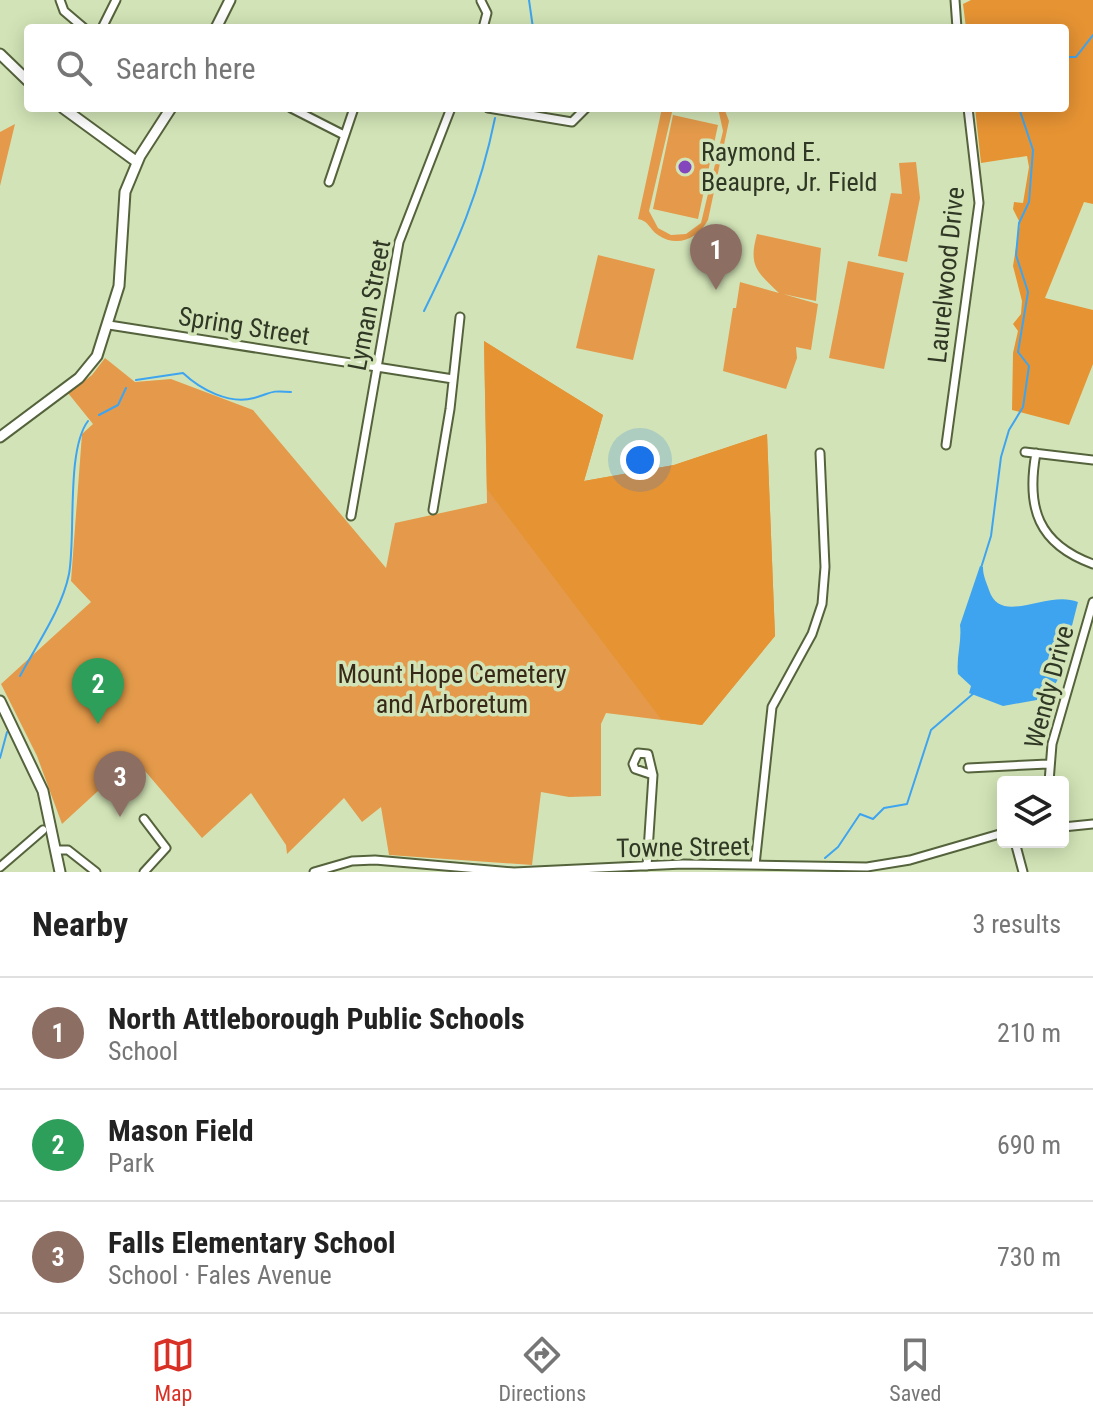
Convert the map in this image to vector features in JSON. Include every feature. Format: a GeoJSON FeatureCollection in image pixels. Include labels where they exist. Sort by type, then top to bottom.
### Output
{"type":"FeatureCollection","features":[{"type":"Feature","properties":{"kind":"street"},"geometry":{"type":"LineString","coordinates":[[60,0],[64,11],[79,24]]}},
{"type":"Feature","properties":{"kind":"street"},"geometry":{"type":"LineString","coordinates":[[104,24],[116,0]]}},
{"type":"Feature","properties":{"kind":"street"},"geometry":{"type":"LineString","coordinates":[[218,24],[230,0]]}},
{"type":"Feature","properties":{"kind":"street"},"geometry":{"type":"LineString","coordinates":[[955,0],[957,24]]}},
{"type":"Feature","properties":{"kind":"street"},"geometry":{"type":"LineString","coordinates":[[481,1],[487,13],[485,24]]}},
{"type":"Feature","properties":{"kind":"street"},"geometry":{"type":"LineString","coordinates":[[0,56],[24,77]]}},
{"type":"Feature","properties":{"kind":"street"},"geometry":{"type":"LineString","coordinates":[[68,112],[137,162]]}},
{"type":"Feature","properties":{"kind":"street"},"geometry":{"type":"LineString","coordinates":[[0,437],[85,373],[97,356],[109,325],[122,268],[125,192],[137,162],[168,112]]}},
{"type":"Feature","properties":{"kind":"street"},"geometry":{"type":"LineString","coordinates":[[299,112],[344,135]]}},
{"type":"Feature","properties":{"kind":"street"},"geometry":{"type":"LineString","coordinates":[[329,182],[353,112]]}},
{"type":"Feature","properties":{"kind":"street","name":"Lyman Street"},"geometry":{"type":"LineString","coordinates":[[351,516],[399,242],[449,112]]}},
{"type":"Feature","properties":{"kind":"street"},"geometry":{"type":"LineString","coordinates":[[512,112],[572,122],[582,112]]}},
{"type":"Feature","properties":{"kind":"street","name":"Laurelwood Drive"},"geometry":{"type":"LineString","coordinates":[[946,445],[979,203],[968,112]]}},
{"type":"Feature","properties":{"kind":"street"},"geometry":{"type":"LineString","coordinates":[[433,510],[460,317]]}},
{"type":"Feature","properties":{"kind":"street","name":"Spring Street"},"geometry":{"type":"LineString","coordinates":[[109,325],[453,379]]}},
{"type":"Feature","properties":{"kind":"street"},"geometry":{"type":"LineString","coordinates":[[1025,452],[1093,460]]}},
{"type":"Feature","properties":{"kind":"street"},"geometry":{"type":"LineString","coordinates":[[755,865],[772,707],[817,622],[825,590],[820,453]]}},
{"type":"Feature","properties":{"kind":"street"},"geometry":{"type":"LineString","coordinates":[[1036,453],[1031,484],[1033,505],[1042,526],[1056,544],[1093,564]]}},
{"type":"Feature","properties":{"kind":"street","name":"Wendy Drive"},"geometry":{"type":"LineString","coordinates":[[1049,776],[1048,764],[1093,602]]}},
{"type":"Feature","properties":{"kind":"street"},"geometry":{"type":"LineString","coordinates":[[0,701],[33,763],[60,872]]}},
{"type":"Feature","properties":{"kind":"street"},"geometry":{"type":"LineString","coordinates":[[968,768],[1048,764]]}},
{"type":"Feature","properties":{"kind":"street"},"geometry":{"type":"LineString","coordinates":[[647,866],[653,775]]}},
{"type":"Feature","properties":{"kind":"street"},"geometry":{"type":"LineString","coordinates":[[144,819],[166,848],[144,872]]}},
{"type":"Feature","properties":{"kind":"street"},"geometry":{"type":"LineString","coordinates":[[1069,826],[1093,824]]}},
{"type":"Feature","properties":{"kind":"street"},"geometry":{"type":"LineString","coordinates":[[0,867],[43,830]]}},
{"type":"Feature","properties":{"kind":"street","name":"Towne Street"},"geometry":{"type":"LineString","coordinates":[[314,872],[352,861],[375,860],[514,872],[755,865],[863,869],[910,860],[997,835]]}},
{"type":"Feature","properties":{"kind":"street"},"geometry":{"type":"LineString","coordinates":[[1017,848],[1023,872]]}},
{"type":"Feature","properties":{"kind":"street"},"geometry":{"type":"LineString","coordinates":[[57,850],[68,850],[96,872]]}},
{"type":"Feature","properties":{"kind":"green space"},"geometry":{"type":"Polygon","coordinates":[[[661,112],[672,112],[649,211],[658,228],[671,235],[686,234],[701,223],[723,131],[719,112],[726,112],[729,121],[704,227],[693,237],[672,241],[655,233],[638,219],[661,112]]]}},
{"type":"Feature","properties":{"kind":"green space","name":"Raymond E. Beaupre, Jr. Field"},"geometry":{"type":"Polygon","coordinates":[[[673,115],[718,125],[698,219],[653,209],[673,115]]]}},
{"type":"Feature","properties":{"kind":"green space"},"geometry":{"type":"Polygon","coordinates":[[[15,124],[0,186],[0,132],[15,124]]]}},
{"type":"Feature","properties":{"kind":"green space"},"geometry":{"type":"Polygon","coordinates":[[[916,162],[920,198],[907,262],[878,256],[891,193],[902,194],[899,163],[916,162]]]}},
{"type":"Feature","properties":{"kind":"green space"},"geometry":{"type":"Polygon","coordinates":[[[757,234],[821,248],[816,301],[783,294],[818,304],[811,350],[796,347],[797,358],[786,389],[723,371],[740,282],[779,293],[756,268],[754,245],[757,234]]]}},
{"type":"Feature","properties":{"kind":"green space"},"geometry":{"type":"Polygon","coordinates":[[[598,255],[655,269],[633,360],[576,348],[598,255]]]}},
{"type":"Feature","properties":{"kind":"green space"},"geometry":{"type":"Polygon","coordinates":[[[848,261],[904,273],[884,369],[829,358],[848,261]]]}},
{"type":"Feature","properties":{"kind":"green space","name":"Mount Hope Cemetery and Arboretum"},"geometry":{"type":"Polygon","coordinates":[[[484,341],[603,415],[584,481],[674,465],[767,434],[775,636],[702,725],[606,713],[601,724],[601,796],[569,797],[541,792],[532,865],[389,855],[381,807],[362,822],[344,798],[287,854],[286,845],[251,793],[202,838],[134,758],[62,824],[37,756],[1,684],[91,602],[71,581],[82,434],[93,424],[68,393],[92,375],[105,358],[135,382],[171,379],[253,410],[386,568],[395,523],[487,503],[484,341]]]}},
{"type":"Feature","properties":{"kind":"shaded area"},"geometry":{"type":"Polygon","coordinates":[[[971,0],[1093,0],[1093,204],[1084,202],[1045,298],[1093,310],[1093,364],[1069,425],[1012,410],[1013,353],[1018,331],[1013,324],[1021,314],[1022,301],[1013,266],[1020,223],[1013,209],[1014,202],[1023,203],[1029,167],[1027,156],[981,163],[975,112],[1069,112],[1069,24],[966,24],[963,4],[971,0]]]}},
{"type":"Feature","properties":{"kind":"shaded area"},"geometry":{"type":"Polygon","coordinates":[[[484,341],[603,415],[584,481],[674,465],[767,434],[775,636],[702,725],[661,719],[487,489],[484,341]]]}},
{"type":"Feature","properties":{"kind":"water"},"geometry":{"type":"Polygon","coordinates":[[[980,566],[995,601],[1004,606],[1066,599],[1078,602],[1059,677],[1048,698],[1003,706],[969,693],[971,686],[958,674],[960,625],[980,566]]]}},
{"type":"Feature","properties":{"kind":"waterway"},"geometry":{"type":"LineString","coordinates":[[529,0],[532,24]]}},
{"type":"Feature","properties":{"kind":"waterway"},"geometry":{"type":"LineString","coordinates":[[1069,57],[1076,57],[1093,35]]}},
{"type":"Feature","properties":{"kind":"waterway"},"geometry":{"type":"LineString","coordinates":[[981,568],[991,536],[1001,457],[1009,430],[1023,407],[1029,366],[1018,352],[1028,292],[1016,255],[1019,223],[1029,202],[1033,150],[1020,112]]}},
{"type":"Feature","properties":{"kind":"waterway"},"geometry":{"type":"LineString","coordinates":[[424,311],[466,217],[495,118]]}},
{"type":"Feature","properties":{"kind":"waterway"},"geometry":{"type":"LineString","coordinates":[[136,380],[183,373],[206,390],[244,400],[274,392],[291,392]]}},
{"type":"Feature","properties":{"kind":"waterway"},"geometry":{"type":"LineString","coordinates":[[99,415],[118,405],[126,388]]}},
{"type":"Feature","properties":{"kind":"waterway"},"geometry":{"type":"LineString","coordinates":[[20,676],[66,587],[71,557],[74,472],[81,434],[88,421]]}},
{"type":"Feature","properties":{"kind":"waterway"},"geometry":{"type":"LineString","coordinates":[[825,858],[838,847],[860,814],[873,819],[884,808],[907,804],[931,730],[974,693]]}},
{"type":"Feature","properties":{"kind":"waterway"},"geometry":{"type":"LineString","coordinates":[[0,758],[7,732]]}},
{"type":"Feature","properties":{"kind":"place","name":"Raymond E. Beaupre, Jr. Field"},"geometry":{"type":"Point","coordinates":[685,167]}},
{"type":"Feature","properties":{"kind":"place","name":"North Attleborough Public Schools"},"geometry":{"type":"Point","coordinates":[716,290]}},
{"type":"Feature","properties":{"kind":"place","name":"Mason Field"},"geometry":{"type":"Point","coordinates":[98,724]}},
{"type":"Feature","properties":{"kind":"place","name":"Falls Elementary School"},"geometry":{"type":"Point","coordinates":[120,817]}}]}
